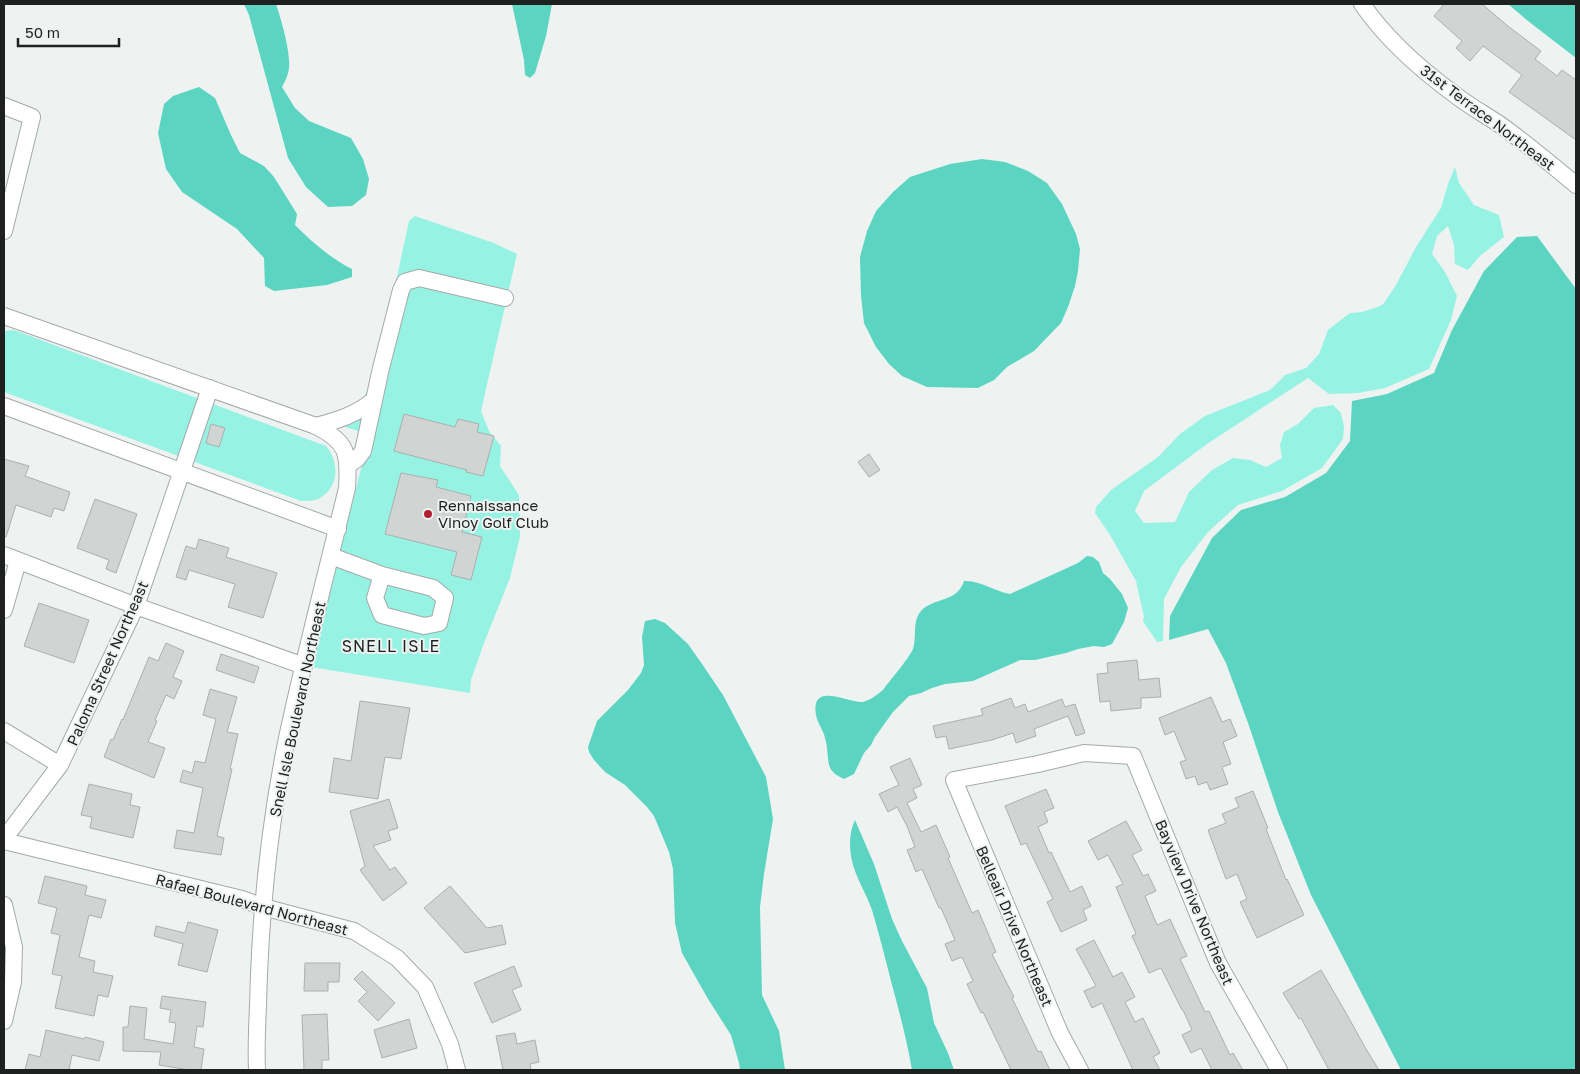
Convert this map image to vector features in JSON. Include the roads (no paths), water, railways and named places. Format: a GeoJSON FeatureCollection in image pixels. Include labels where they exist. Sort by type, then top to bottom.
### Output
{"type":"FeatureCollection","features":[{"type":"Feature","properties":{"kind":"street","name":"31st Terrace Northeast"},"geometry":{"type":"LineString","coordinates":[[1362,4],[1396,46],[1427,73],[1455,95],[1501,125],[1576,185]]}},
{"type":"Feature","properties":{"kind":"street"},"geometry":{"type":"LineString","coordinates":[[4,106],[32,116],[4,232]]}},
{"type":"Feature","properties":{"kind":"street"},"geometry":{"type":"LineString","coordinates":[[348,465],[358,459],[362,451],[381,368],[401,290],[405,282],[419,278],[505,298]]}},
{"type":"Feature","properties":{"kind":"street","name":"Snell Isle Boulevard Northeast"},"geometry":{"type":"LineString","coordinates":[[4,316],[316,426],[331,434],[339,441],[345,451],[348,465],[347,488],[287,740],[274,810],[263,907],[258,976],[257,1070]]}},
{"type":"Feature","properties":{"kind":"street","name":"Paloma Street Northeast"},"geometry":{"type":"LineString","coordinates":[[4,840],[60,765],[136,606],[210,388]]}},
{"type":"Feature","properties":{"kind":"street"},"geometry":{"type":"LineString","coordinates":[[316,426],[346,418],[363,409],[374,400]]}},
{"type":"Feature","properties":{"kind":"street"},"geometry":{"type":"LineString","coordinates":[[4,406],[338,529]]}},
{"type":"Feature","properties":{"kind":"street"},"geometry":{"type":"LineString","coordinates":[[331,556],[382,575]]}},
{"type":"Feature","properties":{"kind":"street"},"geometry":{"type":"LineString","coordinates":[[4,610],[11,558],[136,606],[304,666]]}},
{"type":"Feature","properties":{"kind":"street"},"geometry":{"type":"LineString","coordinates":[[4,731],[60,765]]}},
{"type":"Feature","properties":{"kind":"street","name":"Belleair Drive Northeast"},"geometry":{"type":"LineString","coordinates":[[1080,1070],[1060,1033],[954,780],[1084,753],[1133,756]]}},
{"type":"Feature","properties":{"kind":"street","name":"Bayview Drive Northeast"},"geometry":{"type":"LineString","coordinates":[[1133,756],[1218,963],[1279,1070]]}},
{"type":"Feature","properties":{"kind":"street","name":"Rafael Boulevard Northeast"},"geometry":{"type":"LineString","coordinates":[[4,840],[242,899],[263,907],[354,931],[397,958],[425,987],[450,1044],[456,1070]]}},
{"type":"Feature","properties":{"kind":"street"},"geometry":{"type":"LineString","coordinates":[[4,905],[14,947],[13,982],[4,1021]]}},
{"type":"Feature","properties":{"kind":"place","name":"Rennaissance Vinoy Golf Club"},"geometry":{"type":"Point","coordinates":[428,514]}},
{"type":"Feature","properties":{"kind":"district","name":"SNELL ISLE"},"geometry":{"type":"Point","coordinates":[391,646]}}]}
